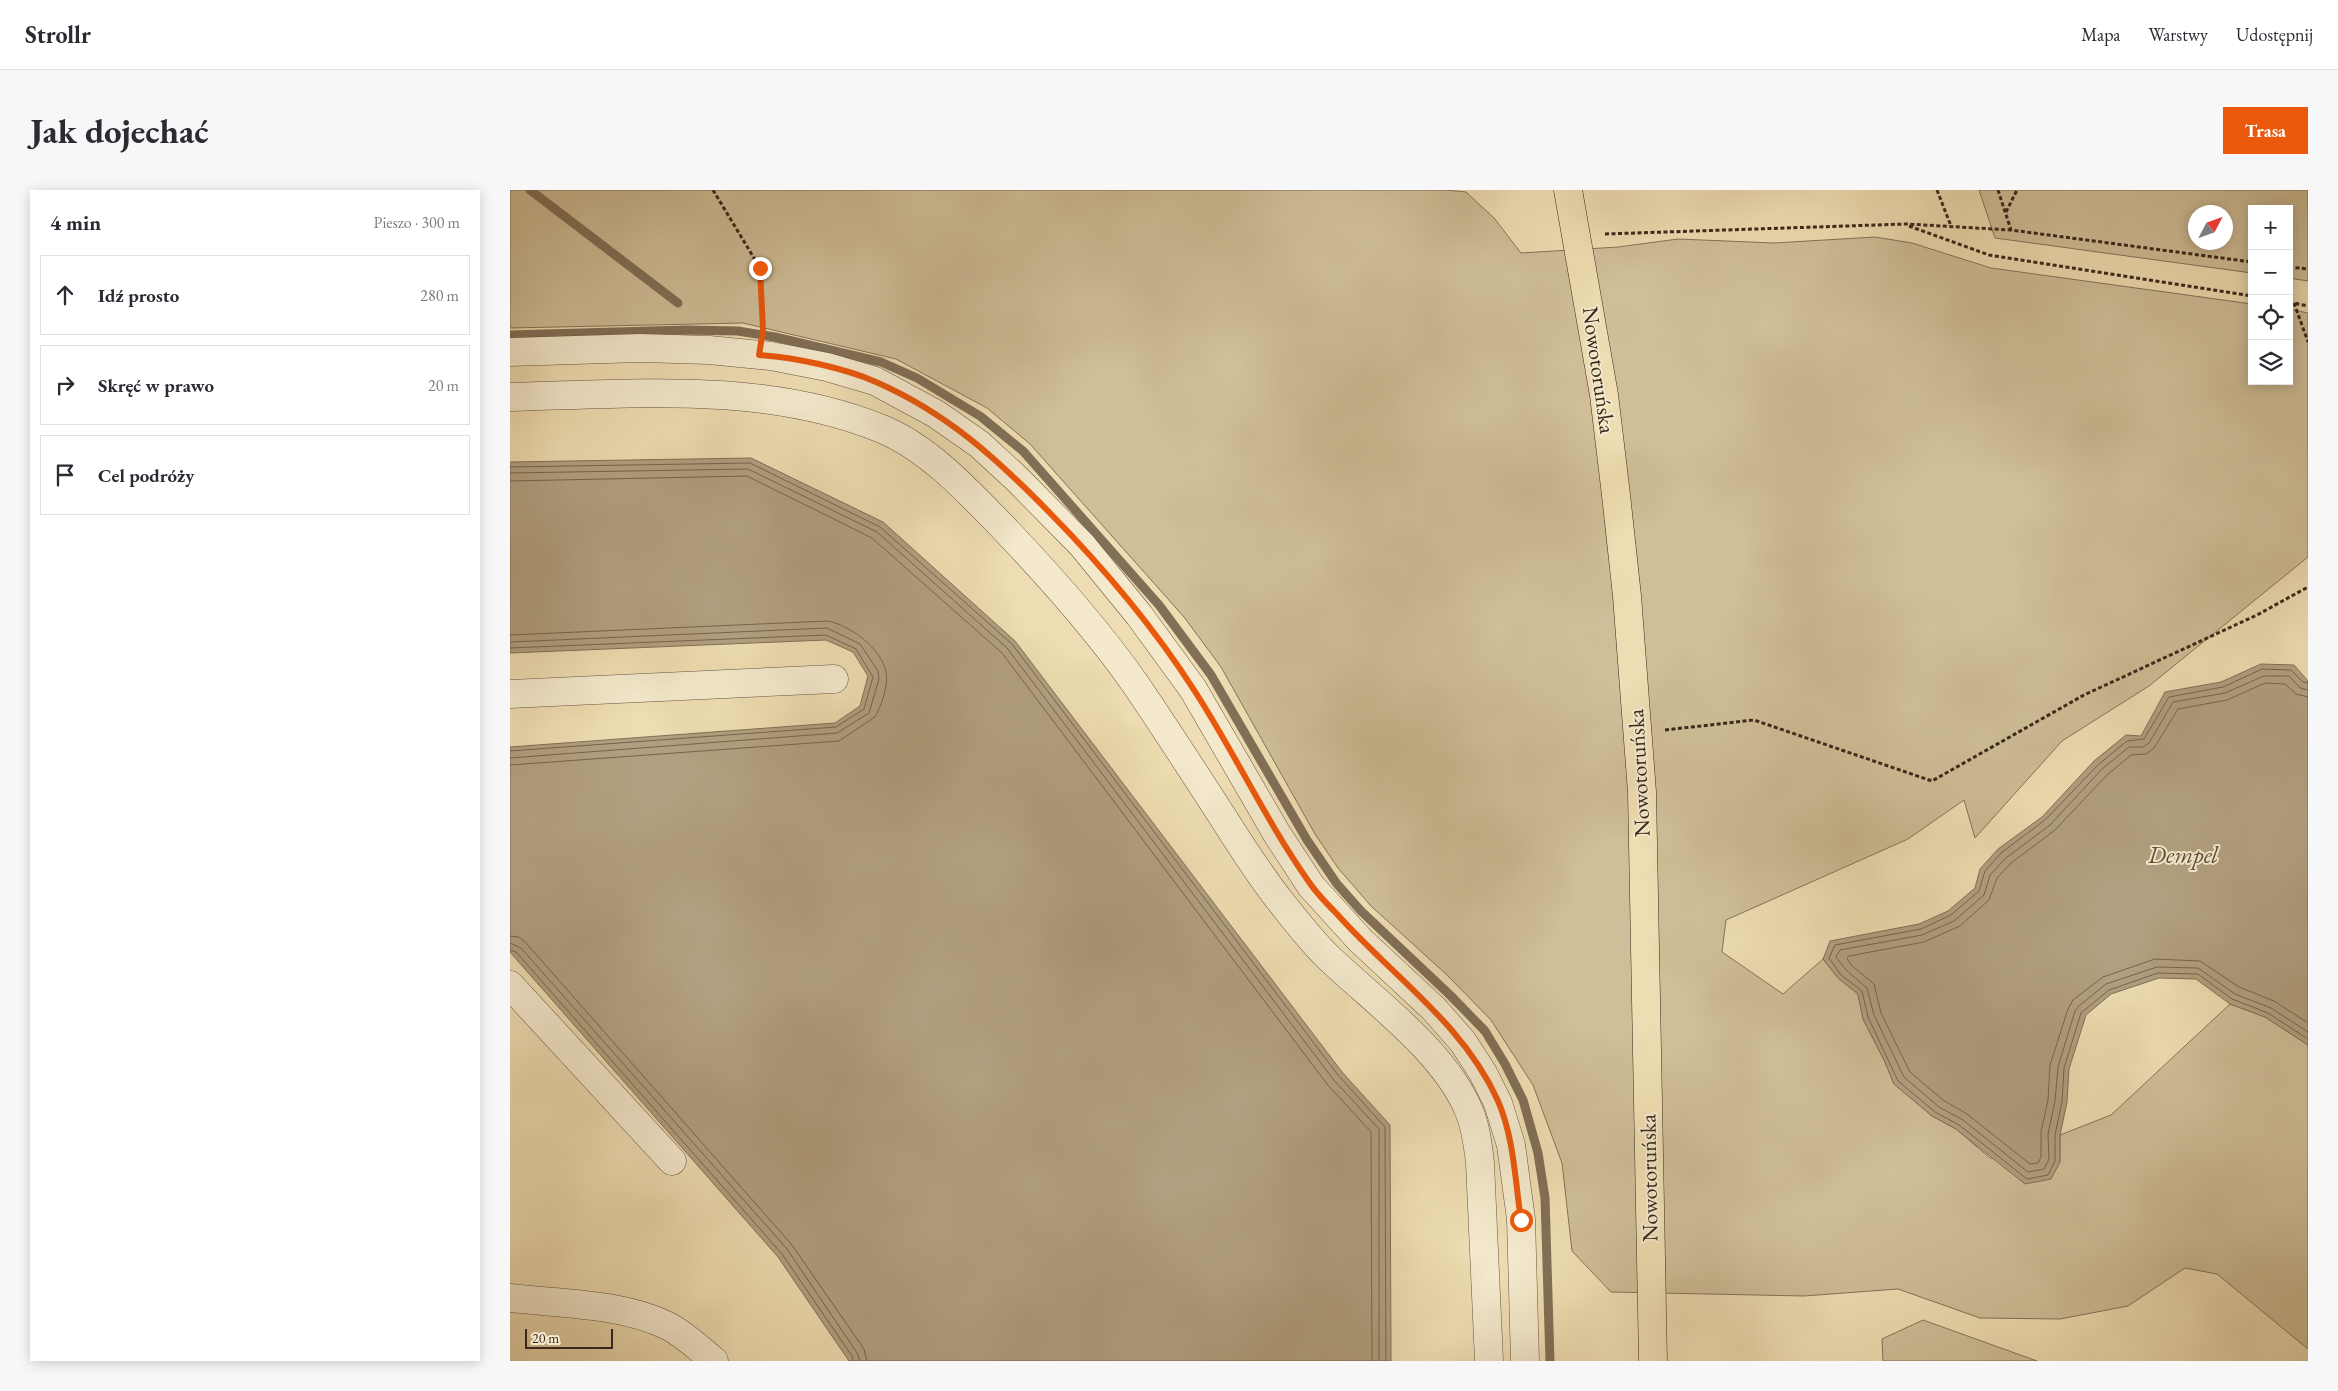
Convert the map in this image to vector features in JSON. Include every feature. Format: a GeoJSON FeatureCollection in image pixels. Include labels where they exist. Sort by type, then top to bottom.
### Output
{"type":"FeatureCollection","features":[{"type":"Feature","properties":{"kind":"main road","name":"Nowotoruńska"},"geometry":{"type":"LineString","coordinates":[[1568,190],[1604,395],[1627,596],[1642,792],[1653,1361]]}},
{"type":"Feature","properties":{"kind":"lane"},"geometry":{"type":"LineString","coordinates":[[510,352],[640,348],[709,350],[759,355],[828,367],[875,381],[936,414],[979,444],[1016,478],[1082,545],[1140,615],[1194,689],[1277,834],[1311,886],[1360,940],[1434,1009],[1463,1042],[1498,1103],[1511,1145],[1521,1220],[1525,1361]]}},
{"type":"Feature","properties":{"kind":"lane"},"geometry":{"type":"LineString","coordinates":[[510,397],[690,392],[759,399],[802,406],[884,430],[909,444],[940,467],[980,503],[1025,549],[1097,632],[1134,681],[1279,900],[1325,954],[1425,1047],[1446,1072],[1462,1097],[1470,1114],[1480,1163],[1490,1361]]}},
{"type":"Feature","properties":{"kind":"lane"},"geometry":{"type":"LineString","coordinates":[[510,694],[834,679]]}},
{"type":"Feature","properties":{"kind":"lane"},"geometry":{"type":"LineString","coordinates":[[510,985],[672,1161]]}},
{"type":"Feature","properties":{"kind":"lane"},"geometry":{"type":"LineString","coordinates":[[510,1298],[612,1310],[646,1317],[670,1327],[714,1361]]}},
{"type":"Feature","properties":{"kind":"path"},"geometry":{"type":"LineString","coordinates":[[713,190],[760,268],[763,330],[759,355]]}},
{"type":"Feature","properties":{"kind":"path"},"geometry":{"type":"LineString","coordinates":[[1937,190],[1951,226]]}},
{"type":"Feature","properties":{"kind":"path"},"geometry":{"type":"LineString","coordinates":[[1998,190],[2011,230]]}},
{"type":"Feature","properties":{"kind":"path"},"geometry":{"type":"LineString","coordinates":[[2006,212],[2017,190]]}},
{"type":"Feature","properties":{"kind":"path"},"geometry":{"type":"LineString","coordinates":[[1906,224],[1989,255],[2248,295]]}},
{"type":"Feature","properties":{"kind":"path"},"geometry":{"type":"LineString","coordinates":[[1577,235],[1906,224],[2011,230],[2248,261]]}},
{"type":"Feature","properties":{"kind":"path"},"geometry":{"type":"LineString","coordinates":[[2293,268],[2308,270]]}},
{"type":"Feature","properties":{"kind":"path"},"geometry":{"type":"LineString","coordinates":[[2293,303],[2308,306]]}},
{"type":"Feature","properties":{"kind":"path"},"geometry":{"type":"LineString","coordinates":[[2293,308],[2308,342]]}},
{"type":"Feature","properties":{"kind":"path"},"geometry":{"type":"LineString","coordinates":[[1637,734],[1754,720],[1932,781],[2084,695],[2257,615],[2308,587]]}},
{"type":"Feature","properties":{"kind":"shaded area"},"geometry":{"type":"Polygon","coordinates":[[[510,190],[1446,190],[1466,192],[1494,218],[1521,253],[1618,247],[1678,239],[1774,243],[1875,237],[1912,243],[1991,268],[2248,303],[2248,385],[2293,385],[2293,310],[2308,313],[2308,557],[2149,686],[2062,741],[1975,838],[1964,800],[1908,839],[1726,920],[1722,952],[1783,994],[1823,959],[1838,978],[1858,994],[1863,1019],[1894,1084],[1932,1116],[1956,1129],[1990,1158],[2060,1162],[2060,1135],[2111,1115],[2230,1004],[2265,1017],[2308,1045],[2308,1349],[2217,1274],[2185,1268],[2128,1306],[2060,1319],[1980,1318],[1898,1289],[1804,1296],[1611,1292],[1572,1251],[1562,1163],[1533,1085],[1491,1020],[1446,974],[1371,906],[1338,868],[1315,834],[1221,667],[1184,617],[1030,444],[987,408],[896,359],[743,323],[510,328],[510,190]]]}},
{"type":"Feature","properties":{"kind":"shaded area"},"geometry":{"type":"Polygon","coordinates":[[[1979,190],[2308,190],[2308,281],[2293,279],[2293,205],[2248,205],[2248,272],[1995,238],[1979,190]]]}},
{"type":"Feature","properties":{"kind":"shaded area"},"geometry":{"type":"Polygon","coordinates":[[[1923,1320],[2037,1361],[1883,1361],[1882,1339],[1923,1320]]]}},
{"type":"Feature","properties":{"kind":"water"},"geometry":{"type":"Polygon","coordinates":[[[751,458],[883,522],[1015,641],[1342,1072],[1390,1125],[1391,1361],[849,1361],[778,1257],[510,952],[510,747],[835,723],[860,706],[868,676],[853,652],[826,640],[510,653],[510,462],[751,458]]]}},
{"type":"Feature","properties":{"kind":"water","name":"Dempel"},"geometry":{"type":"Polygon","coordinates":[[[2261,664],[2294,665],[2308,681],[2308,1045],[2265,1017],[2230,1004],[2196,979],[2159,978],[2111,994],[2086,1015],[2069,1069],[2067,1102],[2060,1135],[2060,1162],[2051,1179],[2025,1184],[1956,1129],[1932,1116],[1894,1084],[1863,1019],[1858,994],[1838,978],[1823,959],[1830,941],[1919,924],[1948,911],[1975,888],[1980,869],[1998,849],[2042,817],[2094,761],[2126,735],[2141,736],[2165,692],[2221,682],[2261,664]]]}},
{"type":"Feature","properties":{"kind":"waterway"},"geometry":{"type":"LineString","coordinates":[[530,190],[678,303]]}},
{"type":"Feature","properties":{"kind":"waterway"},"geometry":{"type":"LineString","coordinates":[[510,335],[686,330],[738,331],[775,337],[881,362],[917,378],[980,416],[1023,451],[1159,605],[1211,675],[1307,840],[1337,884],[1361,911],[1450,995],[1485,1031],[1505,1064],[1523,1100],[1538,1153],[1545,1198],[1550,1361]]}},
{"type":"Feature","properties":{"kind":"route"},"geometry":{"type":"LineString","coordinates":[[760,268],[763,330],[759,355],[828,367],[875,381],[936,414],[979,444],[1016,478],[1082,545],[1140,615],[1194,689],[1277,834],[1311,886],[1360,940],[1434,1009],[1463,1042],[1483,1073],[1498,1103],[1511,1145],[1521,1220]]}}]}
